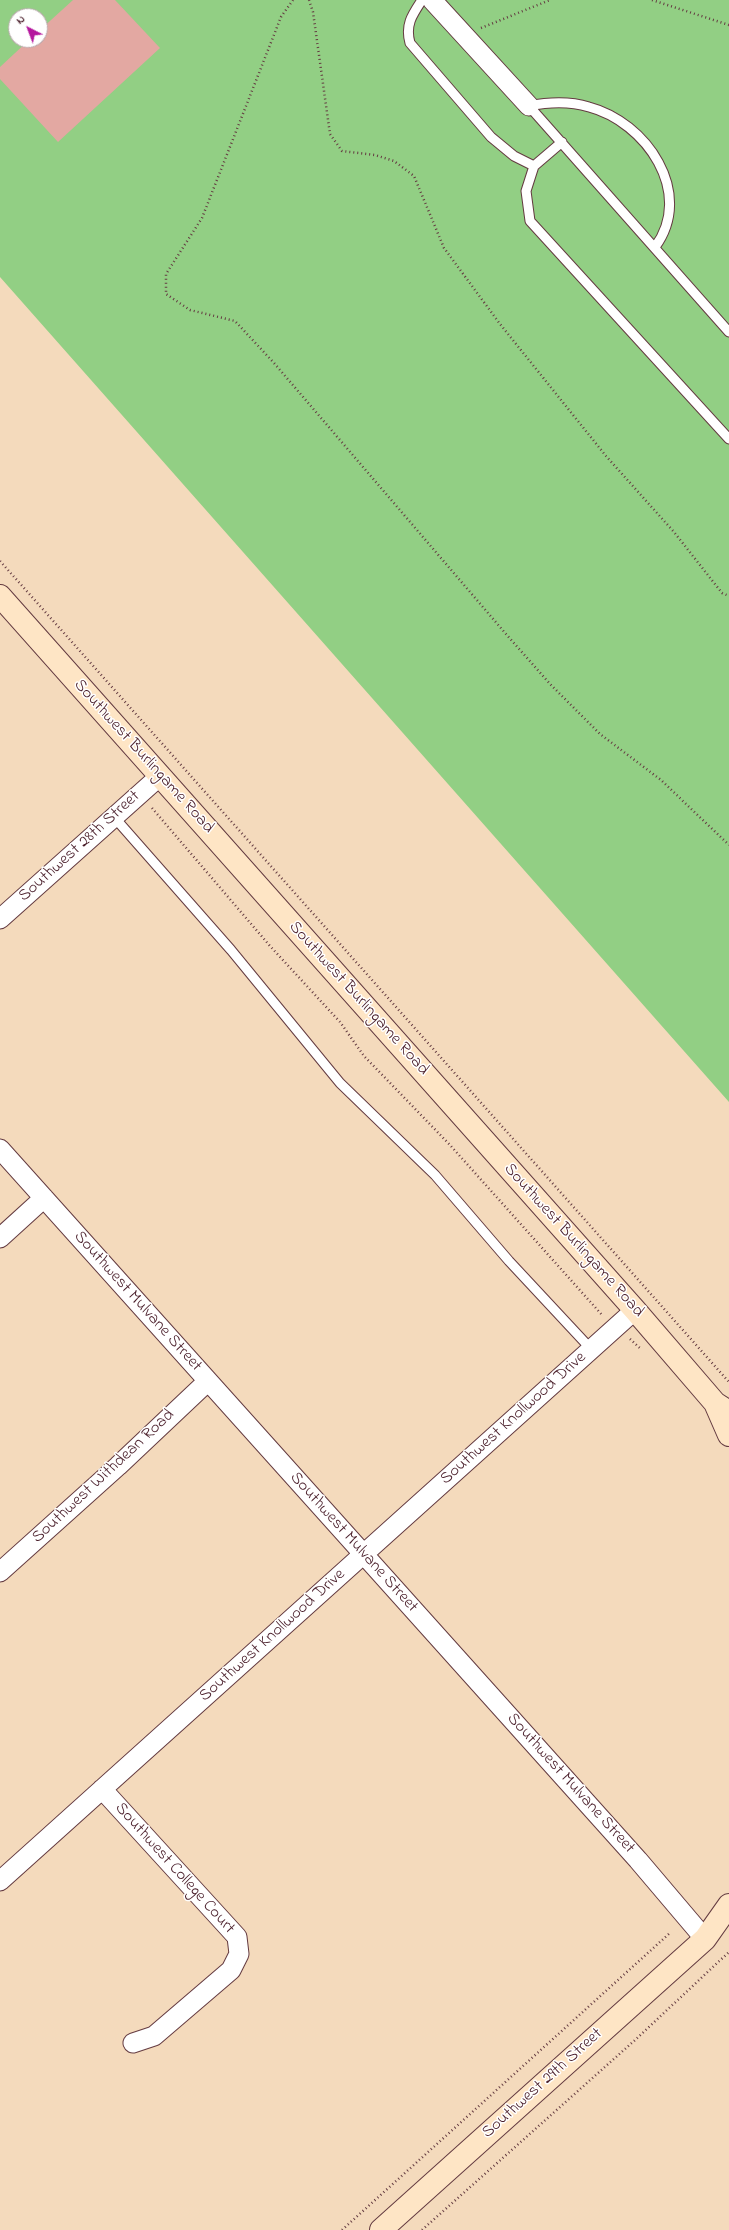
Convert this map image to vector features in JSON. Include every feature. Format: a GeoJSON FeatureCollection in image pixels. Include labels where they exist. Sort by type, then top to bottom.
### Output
{"type":"FeatureCollection","features":[{"type":"Feature","properties":{"kind":"main road","name":"Southwest Burlingame Road"},"geometry":{"type":"LineString","coordinates":[[0,596],[722,1407],[729,1435]]}},
{"type":"Feature","properties":{"kind":"main road","name":"Southwest 29th Street"},"geometry":{"type":"LineString","coordinates":[[381,2230],[705,1939],[729,1905]]}},
{"type":"Feature","properties":{"kind":"main road","name":"Southwest 29th Street"},"geometry":{"type":"LineString","coordinates":[[705,1939],[729,1927]]}},
{"type":"Feature","properties":{"kind":"street"},"geometry":{"type":"LineString","coordinates":[[432,0],[529,106]]}},
{"type":"Feature","properties":{"kind":"street","name":"Southwest 28th Street"},"geometry":{"type":"LineString","coordinates":[[0,919],[160,776]]}},
{"type":"Feature","properties":{"kind":"street","name":"Southwest Mulvane Street"},"geometry":{"type":"LineString","coordinates":[[0,1149],[638,1860],[705,1939]]}},
{"type":"Feature","properties":{"kind":"street"},"geometry":{"type":"LineString","coordinates":[[0,1238],[44,1198]]}},
{"type":"Feature","properties":{"kind":"street","name":"Southwest Knollwood Drive"},"geometry":{"type":"LineString","coordinates":[[0,1881],[635,1310]]}},
{"type":"Feature","properties":{"kind":"street","name":"Southwest Withdean Road"},"geometry":{"type":"LineString","coordinates":[[0,1572],[118,1466],[208,1381]]}},
{"type":"Feature","properties":{"kind":"street","name":"Southwest College Court"},"geometry":{"type":"LineString","coordinates":[[102,1789],[237,1938],[239,1948],[239,1954],[231,1970],[154,2036],[133,2043]]}},
{"type":"Feature","properties":{"kind":"lane"},"geometry":{"type":"LineString","coordinates":[[422,0],[409,21],[407,32],[410,43],[491,137],[514,156],[534,166]]}},
{"type":"Feature","properties":{"kind":"lane"},"geometry":{"type":"LineString","coordinates":[[529,106],[550,102],[570,103],[590,107],[616,118],[643,140],[656,158],[666,178],[670,195],[670,210],[667,225],[655,247]]}},
{"type":"Feature","properties":{"kind":"lane"},"geometry":{"type":"LineString","coordinates":[[529,106],[729,332]]}},
{"type":"Feature","properties":{"kind":"lane"},"geometry":{"type":"LineString","coordinates":[[562,142],[534,166],[526,191],[530,220],[729,440]]}},
{"type":"Feature","properties":{"kind":"lane"},"geometry":{"type":"LineString","coordinates":[[114,817],[231,950],[340,1083],[435,1175],[509,1261],[591,1349]]}},
{"type":"Feature","properties":{"kind":"path"},"geometry":{"type":"LineString","coordinates":[[294,0],[281,17],[202,218],[166,274],[166,294],[190,310],[234,321],[274,363],[551,685],[600,734],[661,780],[729,845]]}},
{"type":"Feature","properties":{"kind":"path"},"geometry":{"type":"LineString","coordinates":[[308,0],[313,12],[330,134],[342,151],[375,155],[394,161],[414,176],[444,248],[500,324],[606,456],[674,532],[722,593],[729,596]]}},
{"type":"Feature","properties":{"kind":"path"},"geometry":{"type":"LineString","coordinates":[[464,35],[550,0]]}},
{"type":"Feature","properties":{"kind":"path"},"geometry":{"type":"LineString","coordinates":[[652,0],[729,25]]}},
{"type":"Feature","properties":{"kind":"path"},"geometry":{"type":"LineString","coordinates":[[0,561],[729,1382]]}},
{"type":"Feature","properties":{"kind":"path"},"geometry":{"type":"LineString","coordinates":[[152,808],[270,946],[340,1022],[364,1056],[450,1145],[598,1312],[644,1352]]}},
{"type":"Feature","properties":{"kind":"path"},"geometry":{"type":"LineString","coordinates":[[342,2230],[671,1932]]}},
{"type":"Feature","properties":{"kind":"path"},"geometry":{"type":"LineString","coordinates":[[422,2230],[634,2041],[729,1952]]}},
{"type":"Feature","properties":{"kind":"green space"},"geometry":{"type":"Polygon","coordinates":[[[0,0],[729,0],[729,1102],[0,277],[0,0]]]}},
{"type":"Feature","properties":{"kind":"building"},"geometry":{"type":"Polygon","coordinates":[[[73,0],[115,0],[160,48],[58,142],[0,79],[0,67],[20,48],[48,48],[48,23],[73,0]]]}}]}
